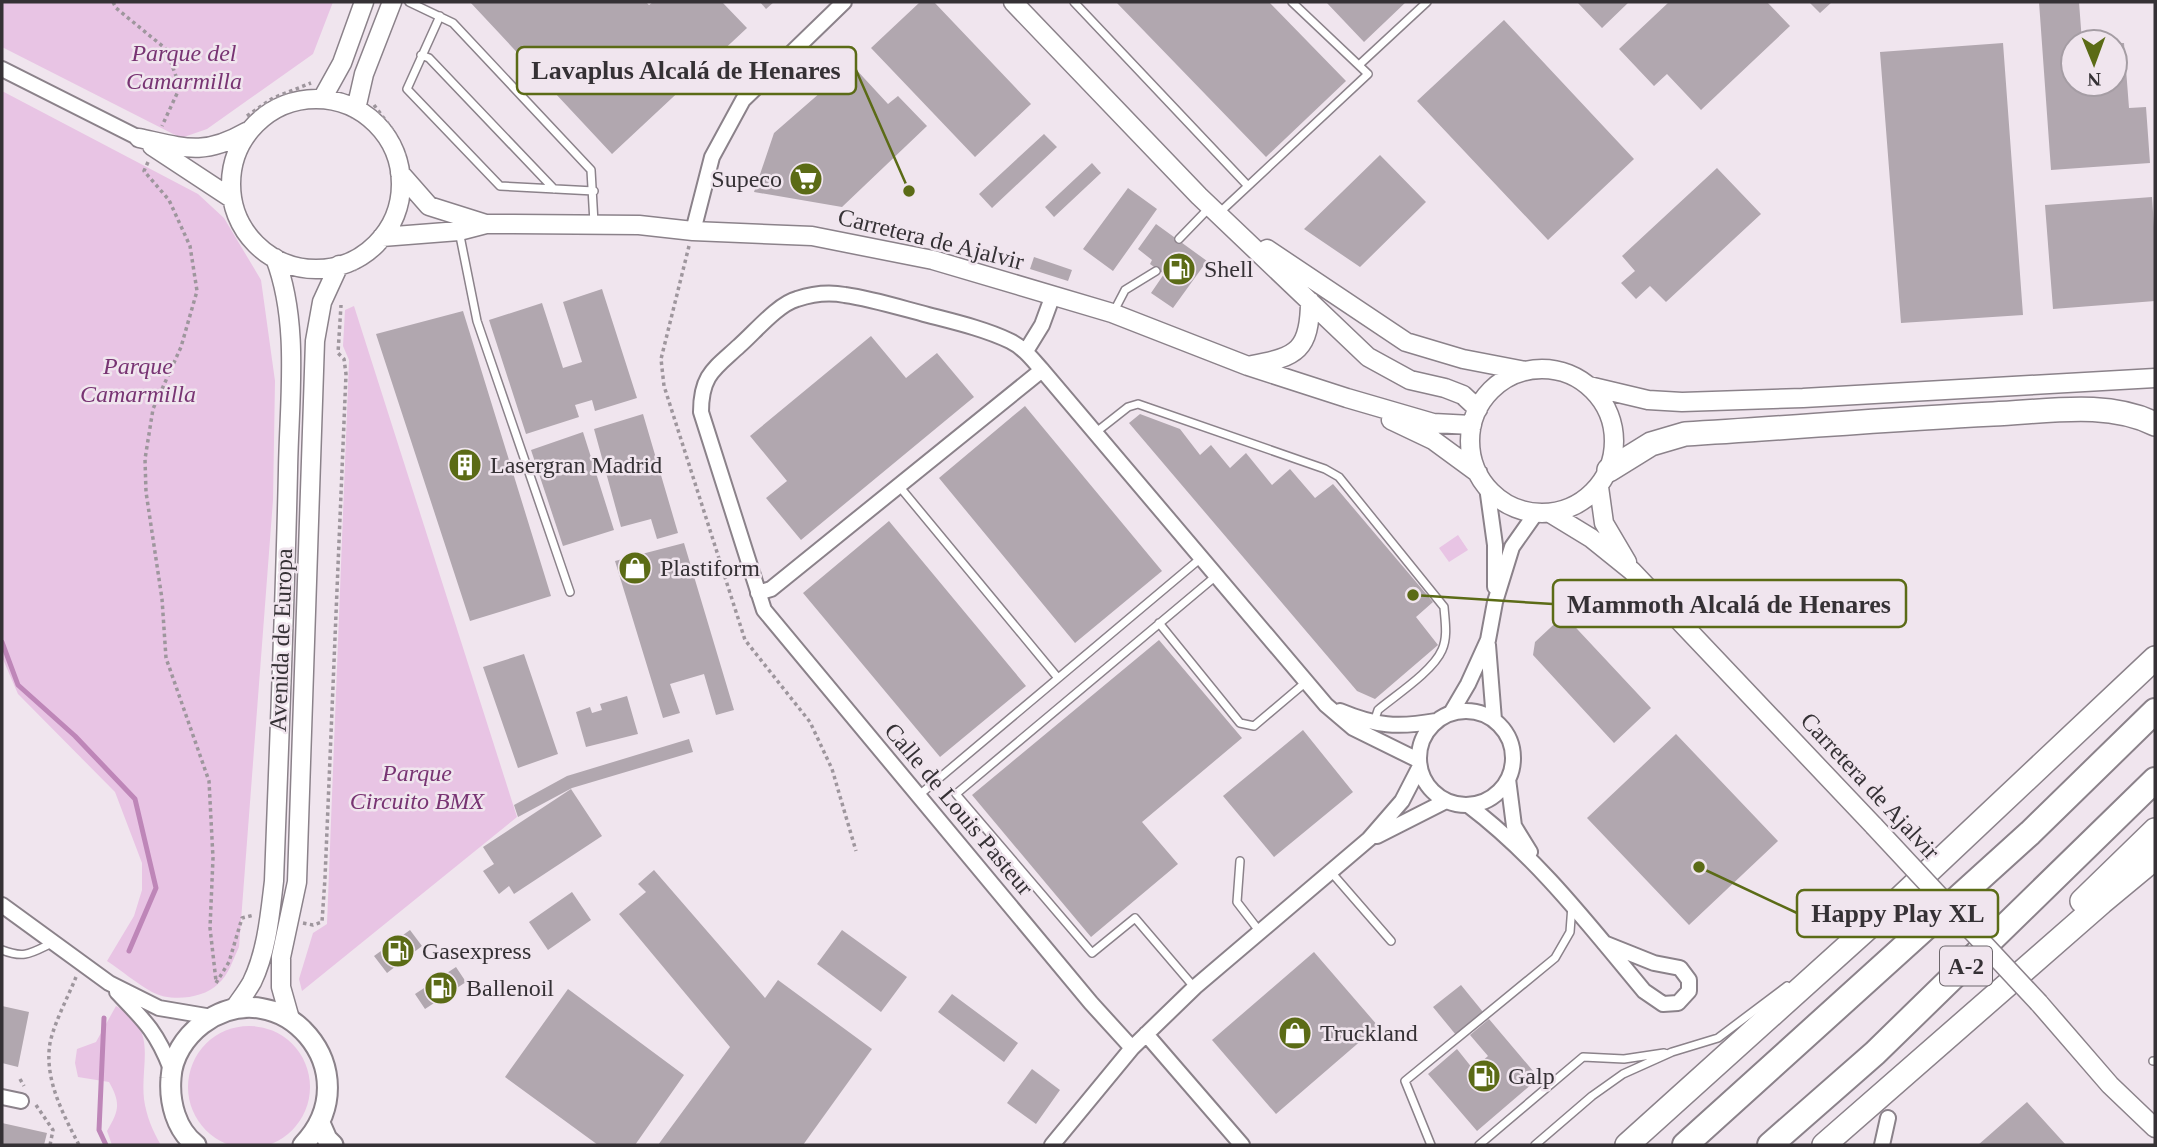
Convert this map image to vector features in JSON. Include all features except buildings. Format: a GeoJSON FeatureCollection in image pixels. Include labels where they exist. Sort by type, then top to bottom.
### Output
{"type":"FeatureCollection","features":[{"type":"Feature","properties":{"kind":"highway"},"geometry":{"type":"LineString","coordinates":[[1604,479],[1651,444],[1685,434],[1935,417],[2097,410],[2136,415],[2155,424]]}},
{"type":"Feature","properties":{"kind":"highway"},"geometry":{"type":"LineString","coordinates":[[2120,692],[2155,648]]}},
{"type":"Feature","properties":{"kind":"highway"},"geometry":{"type":"LineString","coordinates":[[1627,1145],[1880,917],[2155,658]]}},
{"type":"Feature","properties":{"kind":"highway","name":"A-2"},"geometry":{"type":"LineString","coordinates":[[1685,1145],[2030,833],[2155,711]]}},
{"type":"Feature","properties":{"kind":"highway","name":"A-2"},"geometry":{"type":"LineString","coordinates":[[1770,1145],[1875,1053],[2155,780]]}},
{"type":"Feature","properties":{"kind":"highway"},"geometry":{"type":"LineString","coordinates":[[1897,1081],[2155,831]]}},
{"type":"Feature","properties":{"kind":"highway"},"geometry":{"type":"LineString","coordinates":[[1824,1145],[2155,858]]}},
{"type":"Feature","properties":{"kind":"main road"},"geometry":{"type":"LineString","coordinates":[[196,1145],[177,1120],[170,1095],[172,1069],[180,1048],[194,1030],[212,1017],[234,1009],[253,1008],[272,1011],[290,1019],[308,1034],[321,1054],[328,1077],[327,1100],[320,1123],[303,1145]]}},
{"type":"Feature","properties":{"kind":"main road"},"geometry":{"type":"LineString","coordinates":[[320,1123],[327,1139],[333,1145]]}},
{"type":"Feature","properties":{"kind":"street"},"geometry":{"type":"LineString","coordinates":[[322,99],[342,63],[364,2]]}},
{"type":"Feature","properties":{"kind":"street"},"geometry":{"type":"LineString","coordinates":[[356,109],[364,74],[392,2]]}},
{"type":"Feature","properties":{"kind":"street"},"geometry":{"type":"LineString","coordinates":[[693,231],[712,157],[743,100],[844,2]]}},
{"type":"Feature","properties":{"kind":"street"},"geometry":{"type":"LineString","coordinates":[[1013,2],[1214,210],[1368,357],[1410,380],[1463,395],[1475,417]]}},
{"type":"Feature","properties":{"kind":"street"},"geometry":{"type":"LineString","coordinates":[[2,69],[139,138],[232,198]]}},
{"type":"Feature","properties":{"kind":"street"},"geometry":{"type":"LineString","coordinates":[[139,138],[188,149],[212,148],[228,142],[248,124],[290,102],[322,99],[340,102],[356,109],[377,125],[391,143],[405,179],[388,236],[344,269],[295,266],[275,258],[254,243],[239,222],[230,186],[233,162],[248,124]]}},
{"type":"Feature","properties":{"kind":"street","name":"Carretera de Ajalvir"},"geometry":{"type":"LineString","coordinates":[[405,179],[429,206],[486,224]]}},
{"type":"Feature","properties":{"kind":"street","name":"Carretera de Ajalvir"},"geometry":{"type":"LineString","coordinates":[[388,236],[459,231],[486,224],[639,225],[693,231],[813,236],[933,260],[1053,295],[1112,313],[1248,366],[1433,423],[1475,417]]}},
{"type":"Feature","properties":{"kind":"street"},"geometry":{"type":"LineString","coordinates":[[1235,229],[1406,342],[1463,359],[1525,371],[1548,369],[1570,374],[1589,386],[1604,404],[1613,425],[1615,448],[1604,479],[1585,500],[1568,508],[1543,513],[1509,505],[1482,480]]}},
{"type":"Feature","properties":{"kind":"street","name":"Avenida de Europa"},"geometry":{"type":"LineString","coordinates":[[234,1009],[252,982],[262,953],[270,918],[274,881],[291,336],[287,297],[275,258]]}},
{"type":"Feature","properties":{"kind":"street","name":"Avenida de Europa"},"geometry":{"type":"LineString","coordinates":[[290,1019],[281,987],[281,957],[297,882],[315,341],[321,302],[344,269]]}},
{"type":"Feature","properties":{"kind":"street","name":"Calle de Louis Pasteur"},"geometry":{"type":"LineString","coordinates":[[1132,1048],[1082,992],[764,610],[701,412],[701,394],[705,381],[716,367],[793,299],[816,294],[843,294],[967,326],[1009,341],[1026,351],[1326,705],[1353,727],[1419,764]]}},
{"type":"Feature","properties":{"kind":"street"},"geometry":{"type":"LineString","coordinates":[[1026,351],[1042,325],[1053,295]]}},
{"type":"Feature","properties":{"kind":"street"},"geometry":{"type":"LineString","coordinates":[[1248,366],[1275,361],[1292,354],[1304,343],[1310,327],[1310,301]]}},
{"type":"Feature","properties":{"kind":"street"},"geometry":{"type":"LineString","coordinates":[[758,593],[771,590],[1042,370]]}},
{"type":"Feature","properties":{"kind":"street"},"geometry":{"type":"LineString","coordinates":[[1495,602],[1494,545],[1482,480],[1471,450],[1475,417],[1489,392],[1506,379],[1525,371]]}},
{"type":"Feature","properties":{"kind":"street"},"geometry":{"type":"LineString","coordinates":[[1589,386],[1648,400],[1682,402],[1803,398],[2155,378]]}},
{"type":"Feature","properties":{"kind":"street","name":"Carretera de Ajalvir"},"geometry":{"type":"LineString","coordinates":[[1347,398],[1433,440],[1482,480]]}},
{"type":"Feature","properties":{"kind":"street","name":"Carretera de Ajalvir"},"geometry":{"type":"LineString","coordinates":[[1604,479],[1604,523],[1632,571]]}},
{"type":"Feature","properties":{"kind":"street"},"geometry":{"type":"LineString","coordinates":[[1451,713],[1488,640],[1495,602],[1512,548],[1543,513]]}},
{"type":"Feature","properties":{"kind":"street","name":"Carretera de Ajalvir"},"geometry":{"type":"LineString","coordinates":[[1543,513],[1591,538],[1632,571],[2039,1003],[2110,1084],[2155,1128]]}},
{"type":"Feature","properties":{"kind":"street"},"geometry":{"type":"LineString","coordinates":[[1488,640],[1494,720]]}},
{"type":"Feature","properties":{"kind":"street","name":"Calle de Louis Pasteur"},"geometry":{"type":"LineString","coordinates":[[1326,705],[1374,723],[1406,726],[1436,721]]}},
{"type":"Feature","properties":{"kind":"street"},"geometry":{"type":"LineString","coordinates":[[1474,712],[1494,720],[1505,732],[1512,747],[1513,763],[1508,779],[1498,792],[1485,801],[1468,805],[1447,801],[1434,793],[1425,782],[1419,764],[1420,745],[1426,732],[1436,721],[1451,713],[1474,712]]}},
{"type":"Feature","properties":{"kind":"street"},"geometry":{"type":"LineString","coordinates":[[1052,1145],[1146,1034],[1195,988],[1370,839],[1402,801],[1419,764]]}},
{"type":"Feature","properties":{"kind":"street"},"geometry":{"type":"LineString","coordinates":[[1508,779],[1514,826],[1543,870],[1644,991],[1663,1004],[1678,1003],[1689,991],[1689,980],[1680,968],[1654,964],[1604,943]]}},
{"type":"Feature","properties":{"kind":"street"},"geometry":{"type":"LineString","coordinates":[[1370,839],[1447,801]]}},
{"type":"Feature","properties":{"kind":"street"},"geometry":{"type":"LineString","coordinates":[[1468,805],[1494,824],[1543,870]]}},
{"type":"Feature","properties":{"kind":"street"},"geometry":{"type":"LineString","coordinates":[[2,905],[109,984],[159,1009],[212,1017]]}},
{"type":"Feature","properties":{"kind":"street"},"geometry":{"type":"LineString","coordinates":[[109,984],[152,1028],[172,1069]]}},
{"type":"Feature","properties":{"kind":"street"},"geometry":{"type":"LineString","coordinates":[[1146,1034],[1242,1145]]}},
{"type":"Feature","properties":{"kind":"street"},"geometry":{"type":"LineString","coordinates":[[2,1097],[21,1101]]}},
{"type":"Feature","properties":{"kind":"street"},"geometry":{"type":"LineString","coordinates":[[1882,1145],[1888,1118]]}},
{"type":"Feature","properties":{"kind":"lane"},"geometry":{"type":"LineString","coordinates":[[409,2],[453,23],[591,170],[594,225]]}},
{"type":"Feature","properties":{"kind":"lane"},"geometry":{"type":"LineString","coordinates":[[1074,2],[1248,186]]}},
{"type":"Feature","properties":{"kind":"lane"},"geometry":{"type":"LineString","coordinates":[[1179,239],[1248,186],[1368,74],[1292,2]]}},
{"type":"Feature","properties":{"kind":"lane"},"geometry":{"type":"LineString","coordinates":[[1359,65],[1427,2]]}},
{"type":"Feature","properties":{"kind":"lane"},"geometry":{"type":"LineString","coordinates":[[440,16],[407,89],[500,186],[594,191]]}},
{"type":"Feature","properties":{"kind":"lane"},"geometry":{"type":"LineString","coordinates":[[421,55],[429,58],[554,189]]}},
{"type":"Feature","properties":{"kind":"lane"},"geometry":{"type":"LineString","coordinates":[[459,231],[477,321],[570,592]]}},
{"type":"Feature","properties":{"kind":"lane"},"geometry":{"type":"LineString","coordinates":[[1112,313],[1125,289],[1156,271]]}},
{"type":"Feature","properties":{"kind":"lane"},"geometry":{"type":"LineString","coordinates":[[1096,433],[1128,407],[1138,404],[1325,469],[1339,477],[1444,607],[1446,628],[1443,648],[1436,661],[1378,710],[1374,723]]}},
{"type":"Feature","properties":{"kind":"lane"},"geometry":{"type":"LineString","coordinates":[[899,485],[1058,678]]}},
{"type":"Feature","properties":{"kind":"lane"},"geometry":{"type":"LineString","coordinates":[[918,796],[1201,558]]}},
{"type":"Feature","properties":{"kind":"lane"},"geometry":{"type":"LineString","coordinates":[[1195,988],[1135,918],[1092,953],[956,794],[1216,576]]}},
{"type":"Feature","properties":{"kind":"lane"},"geometry":{"type":"LineString","coordinates":[[1159,623],[1240,723],[1254,726],[1306,682]]}},
{"type":"Feature","properties":{"kind":"lane"},"geometry":{"type":"LineString","coordinates":[[1240,861],[1237,902],[1260,932]]}},
{"type":"Feature","properties":{"kind":"lane"},"geometry":{"type":"LineString","coordinates":[[1331,872],[1391,941]]}},
{"type":"Feature","properties":{"kind":"lane"},"geometry":{"type":"LineString","coordinates":[[1431,1145],[1405,1082],[1555,958],[1570,932],[1572,905]]}},
{"type":"Feature","properties":{"kind":"lane"},"geometry":{"type":"LineString","coordinates":[[1804,974],[1880,917]]}},
{"type":"Feature","properties":{"kind":"lane"},"geometry":{"type":"LineString","coordinates":[[2,950],[17,956],[29,954],[52,943]]}},
{"type":"Feature","properties":{"kind":"lane"},"geometry":{"type":"LineString","coordinates":[[1535,1145],[1623,1074],[1672,1052],[1717,1038],[1794,982]]}},
{"type":"Feature","properties":{"kind":"lane"},"geometry":{"type":"LineString","coordinates":[[1479,1145],[1583,1057],[1624,1059],[1672,1052]]}},
{"type":"Feature","properties":{"kind":"path"},"geometry":{"type":"LineString","coordinates":[[113,2],[116,8],[166,49],[180,87],[166,121],[158,130],[139,138]]}},
{"type":"Feature","properties":{"kind":"path"},"geometry":{"type":"LineString","coordinates":[[248,124],[273,98],[318,78]]}},
{"type":"Feature","properties":{"kind":"path"},"geometry":{"type":"LineString","coordinates":[[344,269],[368,261],[388,236],[406,204],[405,179],[409,166],[392,129],[375,108],[372,99]]}},
{"type":"Feature","properties":{"kind":"path"},"geometry":{"type":"LineString","coordinates":[[155,148],[144,171],[169,200],[190,246],[197,291],[181,347],[153,409],[145,459],[146,492],[162,599],[166,658],[209,781],[213,858],[210,928],[216,983],[229,962],[242,918],[260,916]]}},
{"type":"Feature","properties":{"kind":"path"},"geometry":{"type":"LineString","coordinates":[[300,923],[313,925],[322,922],[325,889],[346,374],[344,359],[338,353],[341,302]]}},
{"type":"Feature","properties":{"kind":"path"},"geometry":{"type":"LineString","coordinates":[[76,977],[50,1042],[50,1077],[79,1145]]}},
{"type":"Feature","properties":{"kind":"path"},"geometry":{"type":"LineString","coordinates":[[50,1145],[53,1130]]}},
{"type":"Feature","properties":{"kind":"green space","name":"Parque del Camarmilla"},"geometry":{"type":"Polygon","coordinates":[[[2,2],[333,2],[313,54],[207,129],[181,138],[2,47],[2,2]]]}},
{"type":"Feature","properties":{"kind":"green space","name":"Parque Camarmilla"},"geometry":{"type":"Polygon","coordinates":[[[2,91],[198,194],[224,218],[261,280],[275,381],[273,500],[239,947],[222,980],[212,989],[195,996],[177,998],[159,995],[107,961],[134,916],[142,890],[142,863],[115,792],[18,694],[2,657],[2,91]]]}},
{"type":"Feature","properties":{"kind":"green space","name":"Parque Circuito BMX"},"geometry":{"type":"Polygon","coordinates":[[[354,306],[517,817],[302,991],[299,979],[313,933],[327,924],[349,360],[343,346],[345,310],[354,306]]]}},
{"type":"Feature","properties":{"kind":"green space"},"geometry":{"type":"Polygon","coordinates":[[[1458,535],[1468,550],[1449,562],[1439,548],[1458,535]]]}},
{"type":"Feature","properties":{"kind":"green space"},"geometry":{"type":"Polygon","coordinates":[[[116,1006],[138,1025],[143,1036],[145,1105],[161,1145],[112,1145],[107,1131],[117,1107],[113,1089],[109,1082],[78,1077],[75,1063],[77,1049],[96,1042],[116,1006]]]}},
{"type":"Feature","properties":{"kind":"green space"},"geometry":{"type":"Polygon","coordinates":[[[249,1026],[272,1031],[292,1044],[305,1064],[310,1087],[305,1110],[292,1130],[272,1143],[249,1148],[226,1143],[206,1130],[193,1110],[188,1087],[193,1064],[206,1044],[226,1031],[249,1026]]]}},
{"type":"Feature","properties":{"kind":"waterway"},"geometry":{"type":"LineString","coordinates":[[2,642],[18,685],[75,736],[135,799],[156,888],[129,951]]}},
{"type":"Feature","properties":{"kind":"waterway"},"geometry":{"type":"LineString","coordinates":[[104,1018],[99,1130],[106,1145]]}},
{"type":"Feature","properties":{"kind":"place","name":"Supeco"},"geometry":{"type":"Point","coordinates":[806,179]}},
{"type":"Feature","properties":{"kind":"place","name":"Lavaplus Alcalá de Henares"},"geometry":{"type":"Point","coordinates":[909,191]}},
{"type":"Feature","properties":{"kind":"place","name":"Shell"},"geometry":{"type":"Point","coordinates":[1179,269]}},
{"type":"Feature","properties":{"kind":"place","name":"Lasergran Madrid"},"geometry":{"type":"Point","coordinates":[465,465]}},
{"type":"Feature","properties":{"kind":"place","name":"Plastiform"},"geometry":{"type":"Point","coordinates":[635,568]}},
{"type":"Feature","properties":{"kind":"place","name":"Mammoth Alcalá de Henares"},"geometry":{"type":"Point","coordinates":[1413,595]}},
{"type":"Feature","properties":{"kind":"place","name":"Happy Play XL"},"geometry":{"type":"Point","coordinates":[1699,867]}},
{"type":"Feature","properties":{"kind":"place","name":"Gasexpress"},"geometry":{"type":"Point","coordinates":[398,951]}},
{"type":"Feature","properties":{"kind":"place","name":"Ballenoil"},"geometry":{"type":"Point","coordinates":[441,988]}},
{"type":"Feature","properties":{"kind":"place","name":"Truckland"},"geometry":{"type":"Point","coordinates":[1295,1033]}},
{"type":"Feature","properties":{"kind":"place","name":"Galp"},"geometry":{"type":"Point","coordinates":[1484,1076]}}]}
